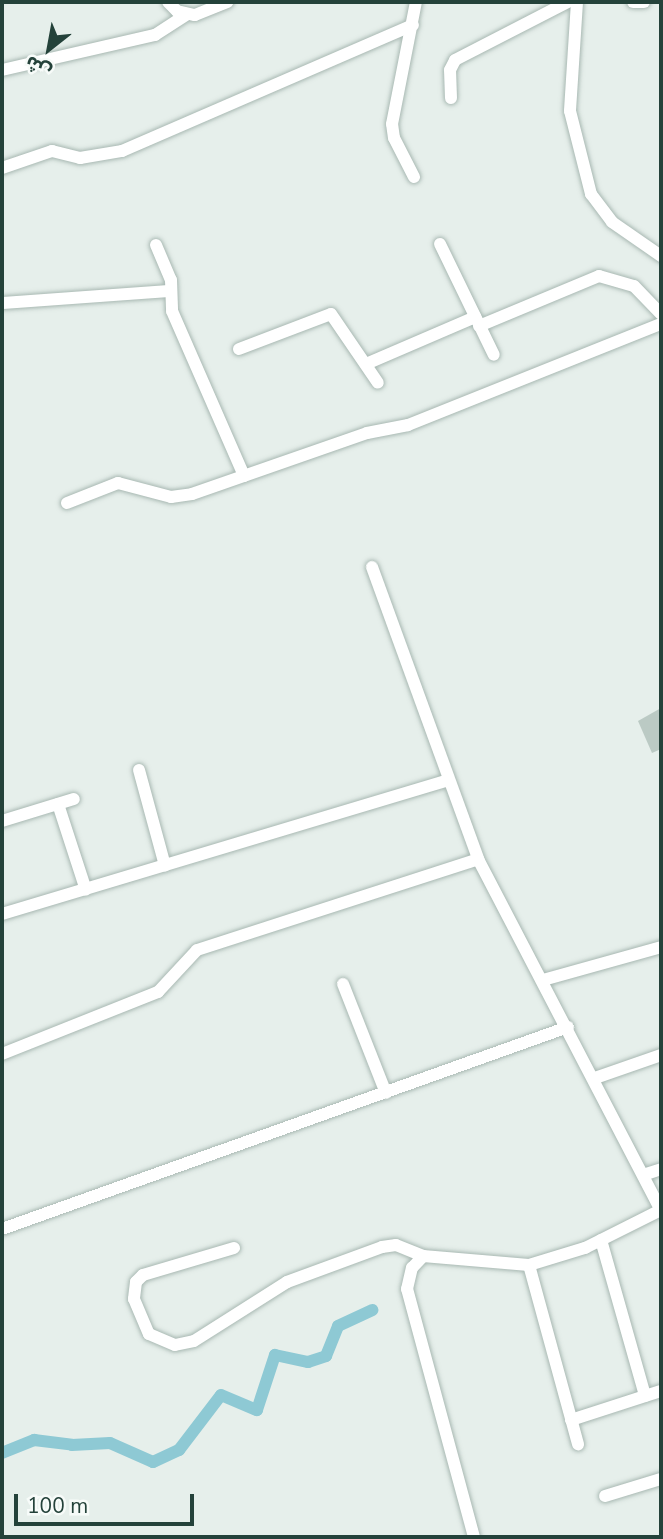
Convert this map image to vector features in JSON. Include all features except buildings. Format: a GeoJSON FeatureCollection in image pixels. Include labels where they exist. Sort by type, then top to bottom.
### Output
{"type":"FeatureCollection","features":[{"type":"Feature","properties":{"kind":"street"},"geometry":{"type":"LineString","coordinates":[[168,2],[186,15]]}},
{"type":"Feature","properties":{"kind":"street"},"geometry":{"type":"LineString","coordinates":[[2,70],[155,35],[186,15],[228,2]]}},
{"type":"Feature","properties":{"kind":"street"},"geometry":{"type":"LineString","coordinates":[[414,177],[394,138],[392,124],[416,2]]}},
{"type":"Feature","properties":{"kind":"street"},"geometry":{"type":"LineString","coordinates":[[451,98],[450,70],[455,60],[568,2]]}},
{"type":"Feature","properties":{"kind":"street"},"geometry":{"type":"LineString","coordinates":[[577,2],[570,111],[591,194],[612,222],[661,256]]}},
{"type":"Feature","properties":{"kind":"street"},"geometry":{"type":"LineString","coordinates":[[633,2],[644,2]]}},
{"type":"Feature","properties":{"kind":"street"},"geometry":{"type":"LineString","coordinates":[[2,168],[52,151],[80,159],[122,151],[413,25]]}},
{"type":"Feature","properties":{"kind":"street"},"geometry":{"type":"LineString","coordinates":[[440,244],[494,355]]}},
{"type":"Feature","properties":{"kind":"street"},"geometry":{"type":"LineString","coordinates":[[156,245],[171,280],[172,311],[244,476]]}},
{"type":"Feature","properties":{"kind":"street"},"geometry":{"type":"LineString","coordinates":[[366,364],[599,276],[634,286],[661,314]]}},
{"type":"Feature","properties":{"kind":"street"},"geometry":{"type":"LineString","coordinates":[[2,303],[170,291]]}},
{"type":"Feature","properties":{"kind":"street"},"geometry":{"type":"LineString","coordinates":[[239,349],[331,314],[378,383]]}},
{"type":"Feature","properties":{"kind":"street"},"geometry":{"type":"LineString","coordinates":[[67,503],[118,483],[178,497],[373,430],[408,425],[661,324]]}},
{"type":"Feature","properties":{"kind":"street"},"geometry":{"type":"LineString","coordinates":[[234,1248],[143,1275],[133,1290],[149,1334],[175,1345],[194,1341],[287,1282],[382,1247],[396,1245],[422,1256],[529,1265],[601,1240],[661,1210],[595,1078],[478,859],[446,780],[372,567]]}},
{"type":"Feature","properties":{"kind":"street"},"geometry":{"type":"LineString","coordinates":[[139,770],[165,866]]}},
{"type":"Feature","properties":{"kind":"street"},"geometry":{"type":"LineString","coordinates":[[2,914],[446,780]]}},
{"type":"Feature","properties":{"kind":"street"},"geometry":{"type":"LineString","coordinates":[[2,821],[74,799]]}},
{"type":"Feature","properties":{"kind":"street"},"geometry":{"type":"LineString","coordinates":[[58,804],[86,890]]}},
{"type":"Feature","properties":{"kind":"street"},"geometry":{"type":"LineString","coordinates":[[2,1054],[158,992],[197,950],[478,859]]}},
{"type":"Feature","properties":{"kind":"street"},"geometry":{"type":"LineString","coordinates":[[543,979],[661,947]]}},
{"type":"Feature","properties":{"kind":"street"},"geometry":{"type":"LineString","coordinates":[[343,984],[386,1093]]}},
{"type":"Feature","properties":{"kind":"street"},"geometry":{"type":"LineString","coordinates":[[2,1230],[568,1027]]}},
{"type":"Feature","properties":{"kind":"street"},"geometry":{"type":"LineString","coordinates":[[595,1078],[661,1055]]}},
{"type":"Feature","properties":{"kind":"street"},"geometry":{"type":"LineString","coordinates":[[643,1175],[661,1169]]}},
{"type":"Feature","properties":{"kind":"street"},"geometry":{"type":"LineString","coordinates":[[601,1240],[645,1396]]}},
{"type":"Feature","properties":{"kind":"street"},"geometry":{"type":"LineString","coordinates":[[422,1256],[412,1268],[407,1289],[474,1537]]}},
{"type":"Feature","properties":{"kind":"street"},"geometry":{"type":"LineString","coordinates":[[529,1265],[579,1444]]}},
{"type":"Feature","properties":{"kind":"street"},"geometry":{"type":"LineString","coordinates":[[571,1420],[661,1391]]}},
{"type":"Feature","properties":{"kind":"street"},"geometry":{"type":"LineString","coordinates":[[605,1496],[661,1479]]}},
{"type":"Feature","properties":{"kind":"waterway"},"geometry":{"type":"LineString","coordinates":[[2,1453],[34,1440],[72,1445],[110,1443],[153,1462],[179,1450],[221,1395],[257,1410],[275,1355],[308,1362],[326,1356],[338,1326],[373,1310]]}}]}
